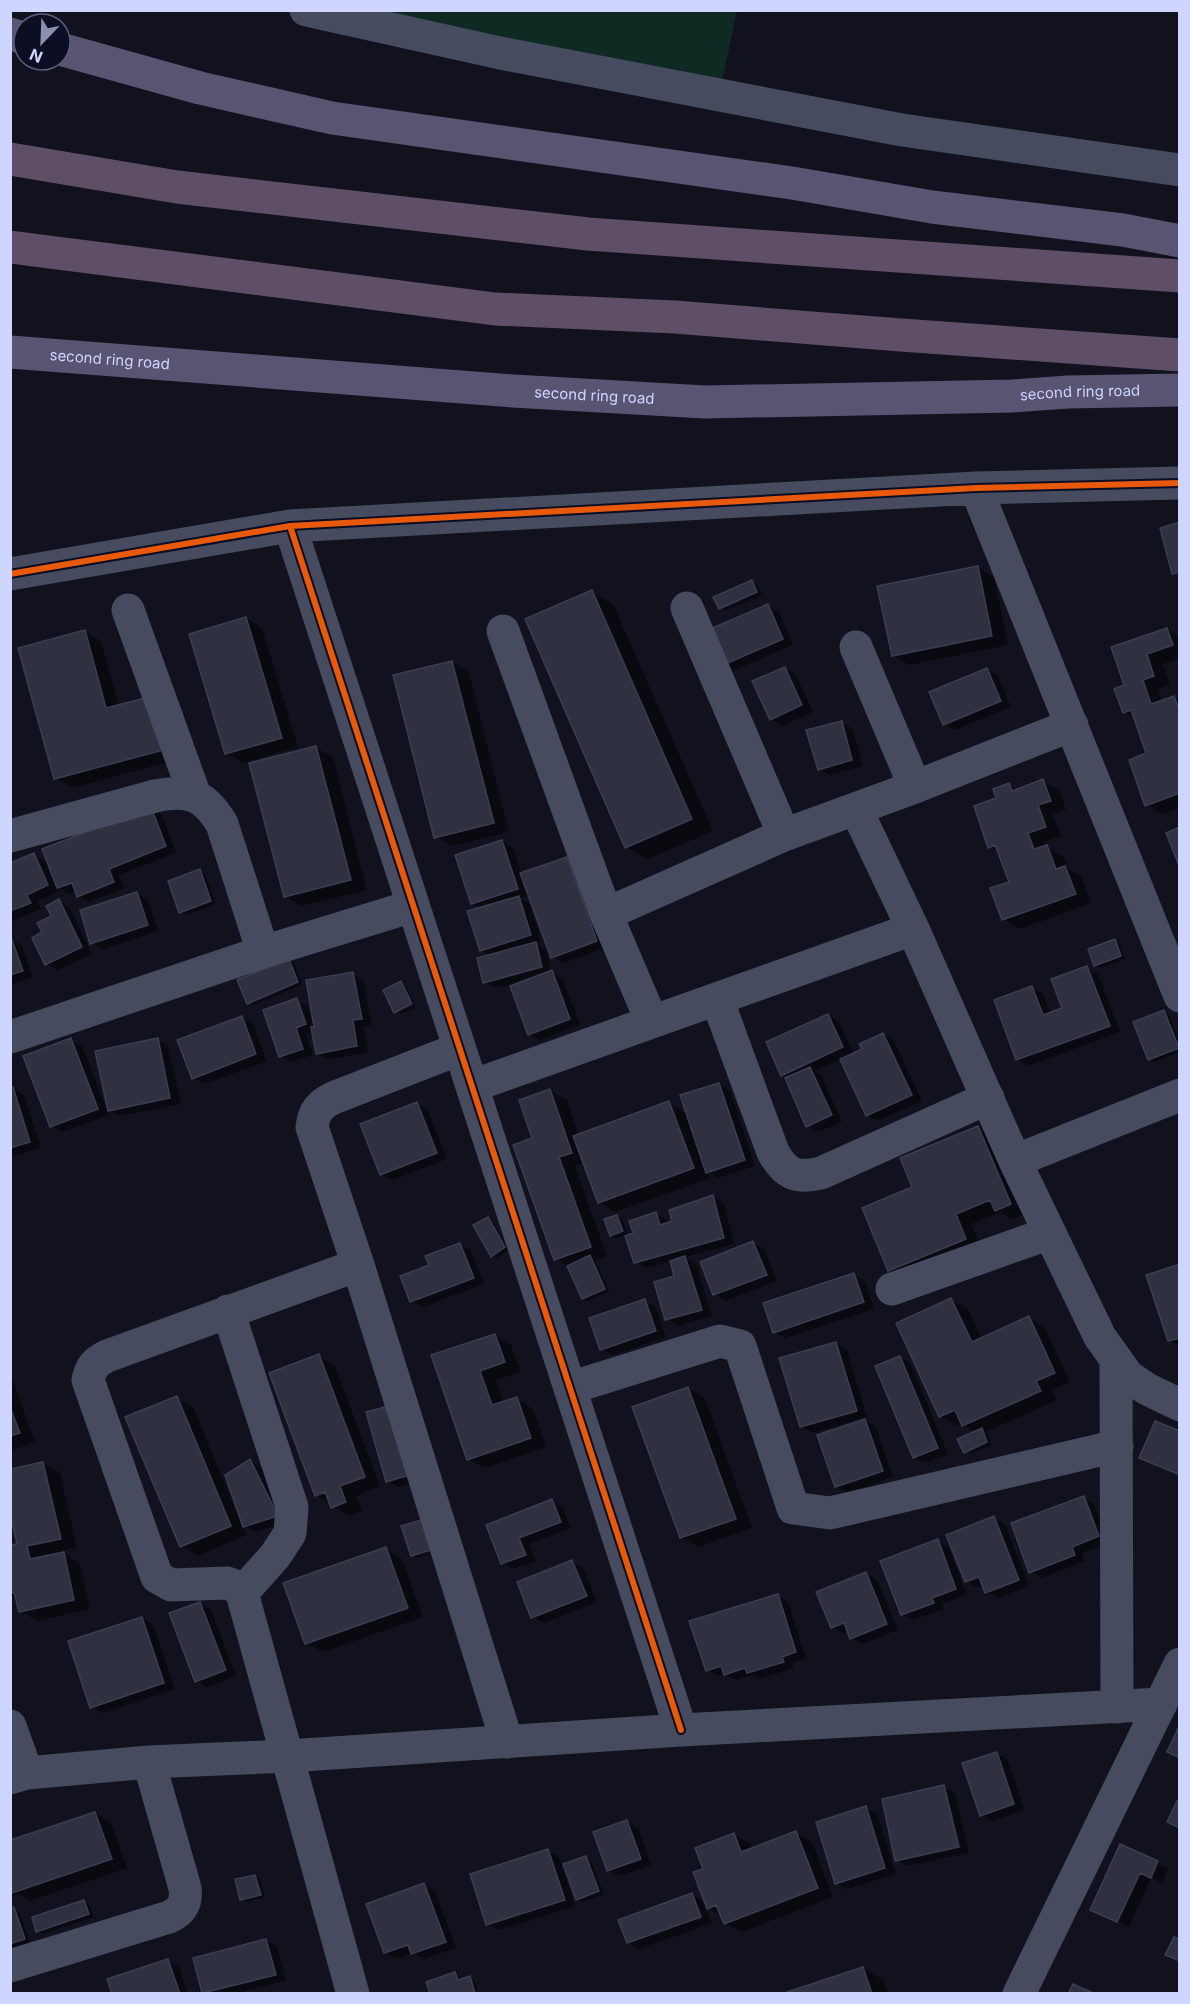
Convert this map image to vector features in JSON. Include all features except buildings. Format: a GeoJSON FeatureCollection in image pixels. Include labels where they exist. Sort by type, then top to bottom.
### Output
{"type":"FeatureCollection","features":[{"type":"Feature","properties":{"kind":"highway"},"geometry":{"type":"LineString","coordinates":[[10,159],[177,187],[588,234],[1179,276]]}},
{"type":"Feature","properties":{"kind":"highway"},"geometry":{"type":"LineString","coordinates":[[10,248],[495,309],[675,317],[1179,355]]}},
{"type":"Feature","properties":{"kind":"main road"},"geometry":{"type":"LineString","coordinates":[[72,52],[200,88],[332,118],[792,183],[932,207],[1123,231],[1179,241]]}},
{"type":"Feature","properties":{"kind":"main road","name":"second ring road"},"geometry":{"type":"LineString","coordinates":[[10,352],[513,391],[705,402],[1179,390]]}},
{"type":"Feature","properties":{"kind":"street"},"geometry":{"type":"LineString","coordinates":[[306,10],[500,53],[902,130],[1179,170]]}},
{"type":"Feature","properties":{"kind":"street"},"geometry":{"type":"LineString","coordinates":[[10,574],[290,526],[976,488],[1179,483]]}},
{"type":"Feature","properties":{"kind":"street"},"geometry":{"type":"LineString","coordinates":[[976,488],[1179,996]]}},
{"type":"Feature","properties":{"kind":"street"},"geometry":{"type":"LineString","coordinates":[[290,526],[681,1730]]}},
{"type":"Feature","properties":{"kind":"street"},"geometry":{"type":"LineString","coordinates":[[687,609],[784,835]]}},
{"type":"Feature","properties":{"kind":"street"},"geometry":{"type":"LineString","coordinates":[[128,610],[195,796]]}},
{"type":"Feature","properties":{"kind":"street"},"geometry":{"type":"LineString","coordinates":[[503,631],[606,914],[652,1022]]}},
{"type":"Feature","properties":{"kind":"street"},"geometry":{"type":"LineString","coordinates":[[856,646],[915,787]]}},
{"type":"Feature","properties":{"kind":"street"},"geometry":{"type":"LineString","coordinates":[[606,914],[784,835],[915,787],[1072,725]]}},
{"type":"Feature","properties":{"kind":"street"},"geometry":{"type":"LineString","coordinates":[[10,836],[155,796],[175,792],[195,796],[212,807],[222,824],[263,952]]}},
{"type":"Feature","properties":{"kind":"street"},"geometry":{"type":"LineString","coordinates":[[856,809],[1015,1161],[1100,1337],[1128,1376],[1147,1389],[1179,1405]]}},
{"type":"Feature","properties":{"kind":"street"},"geometry":{"type":"LineString","coordinates":[[10,1037],[263,952],[413,906]]}},
{"type":"Feature","properties":{"kind":"street"},"geometry":{"type":"LineString","coordinates":[[472,1086],[912,929]]}},
{"type":"Feature","properties":{"kind":"street"},"geometry":{"type":"LineString","coordinates":[[717,999],[773,1152],[780,1164],[792,1174],[806,1176],[821,1173],[988,1098]]}},
{"type":"Feature","properties":{"kind":"street"},"geometry":{"type":"LineString","coordinates":[[459,1049],[321,1104],[314,1115],[312,1127],[358,1265],[507,1742]]}},
{"type":"Feature","properties":{"kind":"street"},"geometry":{"type":"LineString","coordinates":[[1015,1161],[1179,1095]]}},
{"type":"Feature","properties":{"kind":"street"},"geometry":{"type":"LineString","coordinates":[[892,1289],[1050,1233]]}},
{"type":"Feature","properties":{"kind":"street"},"geometry":{"type":"LineString","coordinates":[[353,1994],[242,1593],[227,1583],[171,1586],[157,1577],[88,1380],[90,1370],[97,1361],[106,1356],[358,1265]]}},
{"type":"Feature","properties":{"kind":"street"},"geometry":{"type":"LineString","coordinates":[[228,1311],[292,1507],[290,1533],[275,1556],[242,1593]]}},
{"type":"Feature","properties":{"kind":"street"},"geometry":{"type":"LineString","coordinates":[[570,1388],[720,1341],[740,1346],[793,1508],[831,1513],[1117,1446]]}},
{"type":"Feature","properties":{"kind":"street"},"geometry":{"type":"LineString","coordinates":[[1116,1360],[1118,1707]]}},
{"type":"Feature","properties":{"kind":"street"},"geometry":{"type":"LineString","coordinates":[[1019,1994],[1179,1664]]}},
{"type":"Feature","properties":{"kind":"street"},"geometry":{"type":"LineString","coordinates":[[10,1726],[19,1776],[149,1762],[288,1756],[681,1730],[1161,1704]]}},
{"type":"Feature","properties":{"kind":"street"},"geometry":{"type":"LineString","coordinates":[[10,1966],[169,1917],[183,1907],[186,1897],[185,1888],[149,1762]]}},
{"type":"Feature","properties":{"kind":"green space"},"geometry":{"type":"Polygon","coordinates":[[[385,11],[737,11],[722,82],[503,42],[385,11]]]}},
{"type":"Feature","properties":{"kind":"cycle path"},"geometry":{"type":"LineString","coordinates":[[10,574],[290,526],[976,488],[1180,483]]}},
{"type":"Feature","properties":{"kind":"cycle path"},"geometry":{"type":"LineString","coordinates":[[290,526],[681,1730]]}}]}
